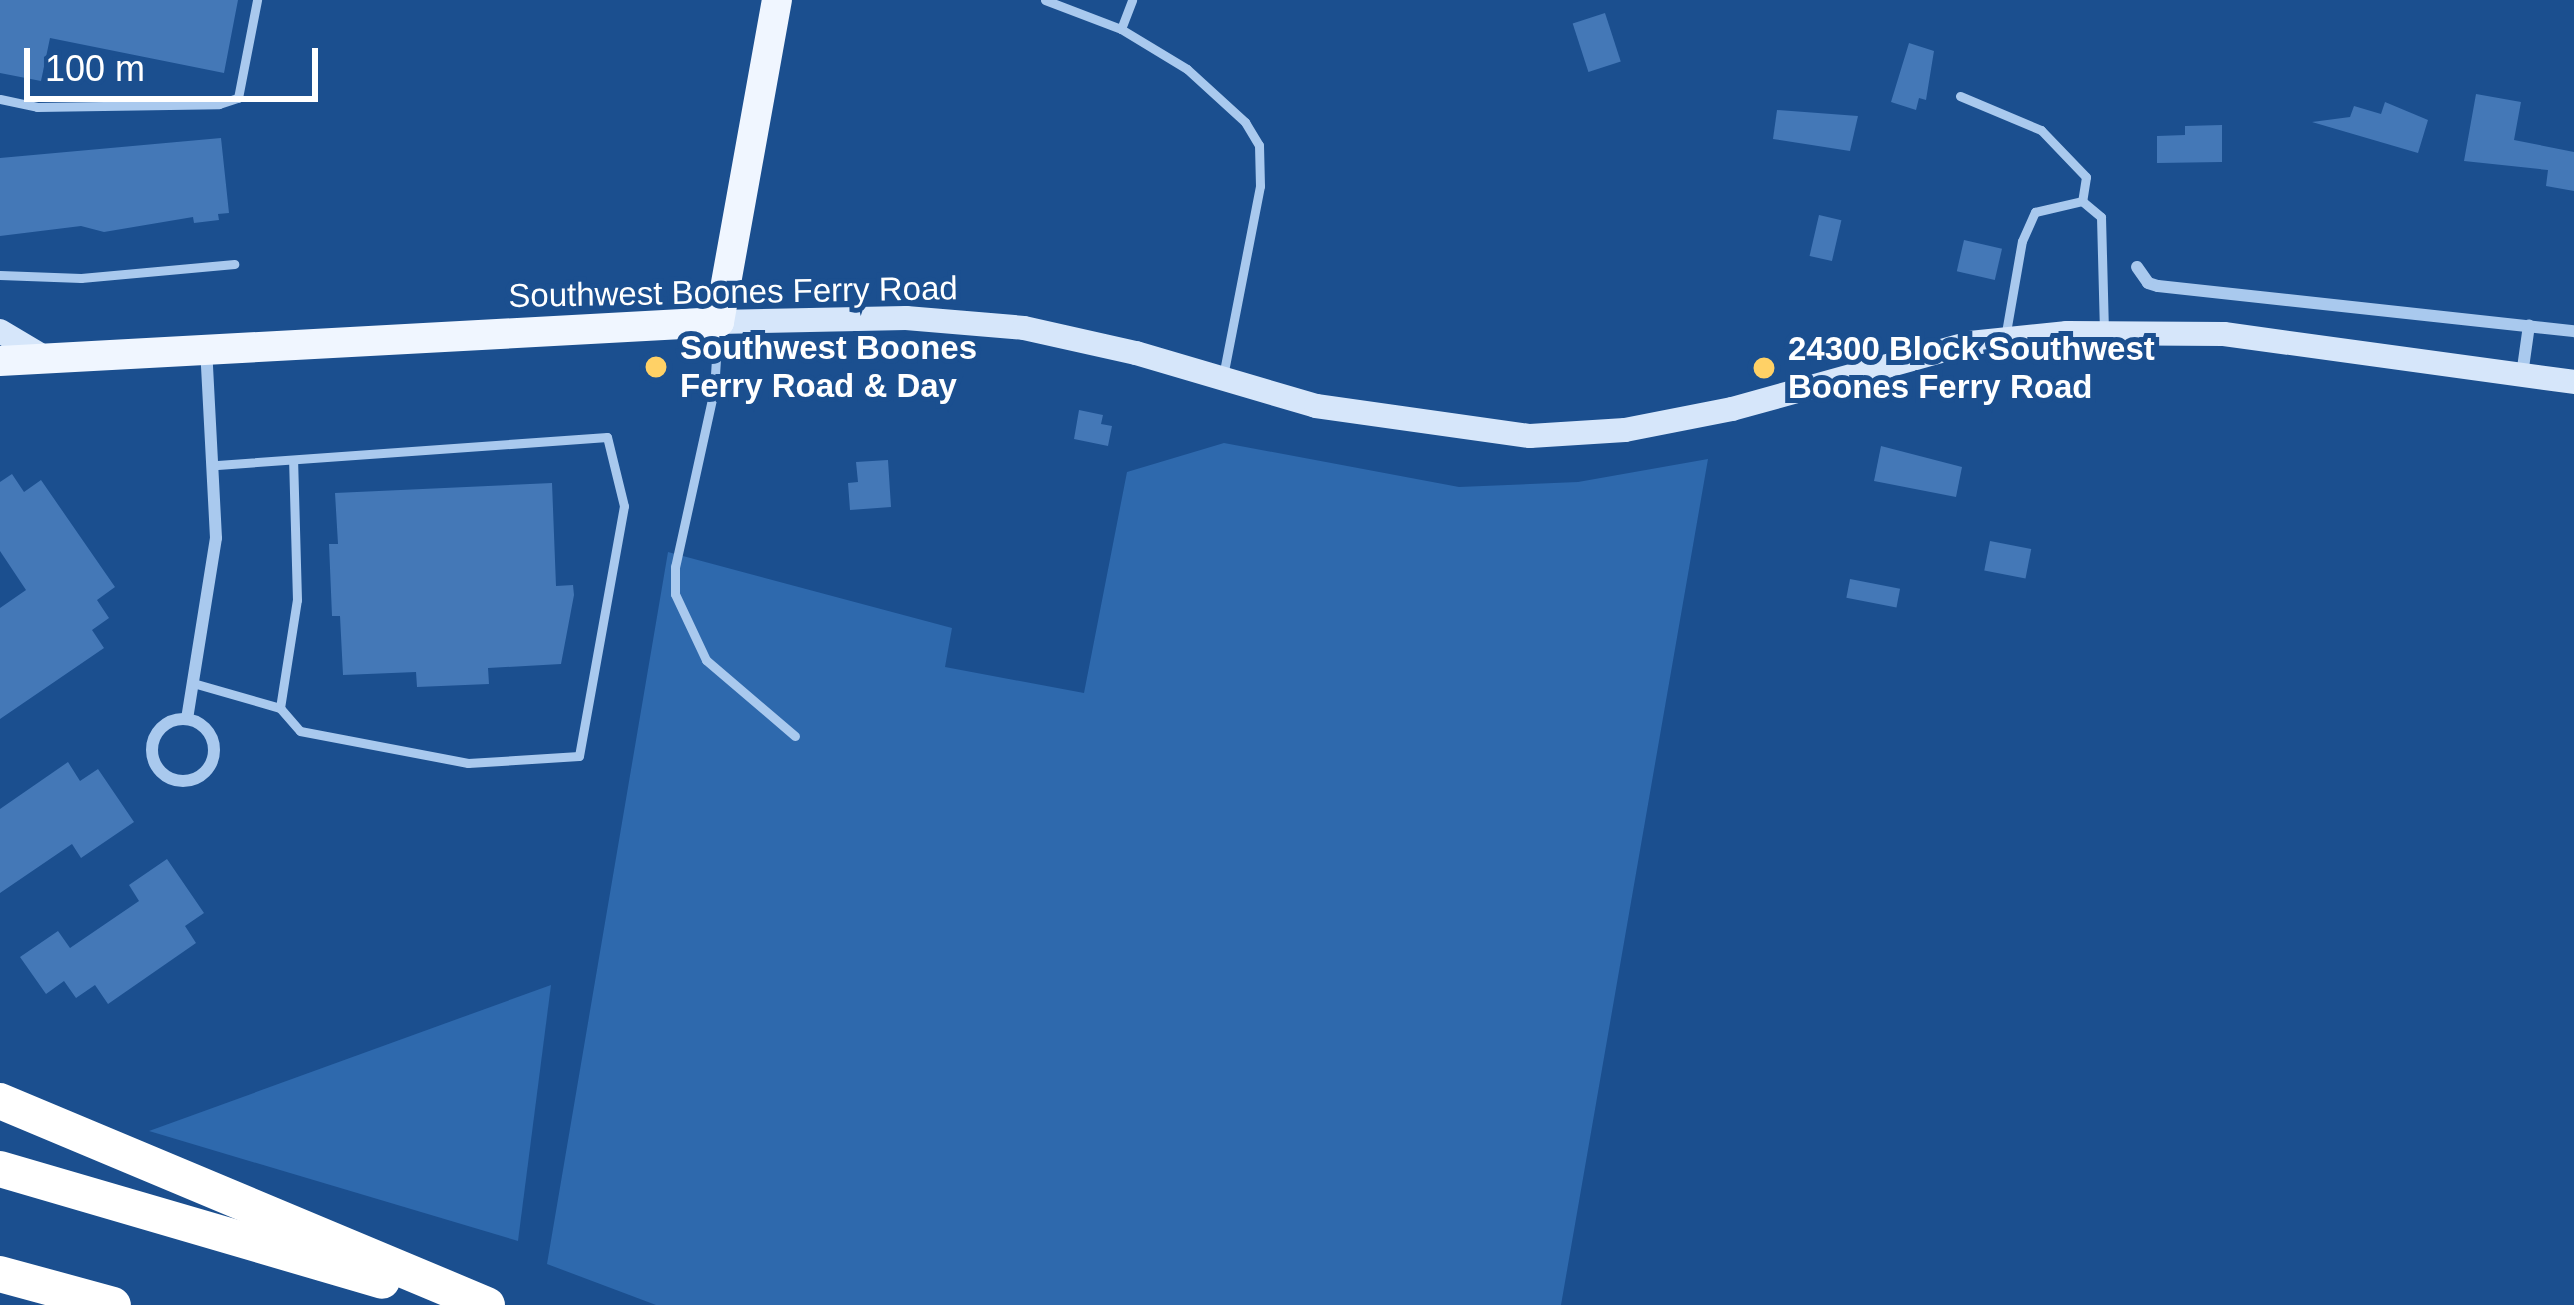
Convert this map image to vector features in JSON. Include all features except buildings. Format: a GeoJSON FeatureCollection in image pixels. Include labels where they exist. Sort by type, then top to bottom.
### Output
{"type":"FeatureCollection","features":[{"type":"Feature","properties":{"kind":"highway"},"geometry":{"type":"LineString","coordinates":[[0,1101],[487,1305]]}},
{"type":"Feature","properties":{"kind":"highway"},"geometry":{"type":"LineString","coordinates":[[0,1169],[466,1305]]}},
{"type":"Feature","properties":{"kind":"highway"},"geometry":{"type":"LineString","coordinates":[[0,1274],[113,1305]]}},
{"type":"Feature","properties":{"kind":"main road"},"geometry":{"type":"LineString","coordinates":[[718,322],[777,0]]}},
{"type":"Feature","properties":{"kind":"main road","name":"Southwest Boones Ferry Road"},"geometry":{"type":"LineString","coordinates":[[0,361],[718,322],[906,318],[994,325],[1104,345],[1342,411],[1530,436],[1625,430],[1732,409],[1852,372],[2005,340],[2104,332],[2224,334],[2574,382]]}},
{"type":"Feature","properties":{"kind":"main road"},"geometry":{"type":"LineString","coordinates":[[0,332],[42,356]]}},
{"type":"Feature","properties":{"kind":"street"},"geometry":{"type":"LineString","coordinates":[[2137,267],[2148,283],[2158,286],[2574,331]]}},
{"type":"Feature","properties":{"kind":"street"},"geometry":{"type":"LineString","coordinates":[[2522,375],[2529,325]]}},
{"type":"Feature","properties":{"kind":"street"},"geometry":{"type":"LineString","coordinates":[[187,719],[212,583],[214,465],[206,348]]}},
{"type":"Feature","properties":{"kind":"street"},"geometry":{"type":"LineString","coordinates":[[187,719],[208,731],[214,754],[202,775],[180,781],[159,769],[153,746],[164,726],[187,719]]}},
{"type":"Feature","properties":{"kind":"lane"},"geometry":{"type":"LineString","coordinates":[[0,99],[37,107],[219,104],[238,98],[257,0]]}},
{"type":"Feature","properties":{"kind":"lane"},"geometry":{"type":"LineString","coordinates":[[1048,0],[1120,29],[1187,69],[1245,122],[1259,145],[1260,186],[1222,381]]}},
{"type":"Feature","properties":{"kind":"lane"},"geometry":{"type":"LineString","coordinates":[[1120,29],[1132,0]]}},
{"type":"Feature","properties":{"kind":"lane"},"geometry":{"type":"LineString","coordinates":[[1960,96],[2041,130],[2086,178],[2083,201]]}},
{"type":"Feature","properties":{"kind":"lane"},"geometry":{"type":"LineString","coordinates":[[2083,201],[2101,217],[2104,332]]}},
{"type":"Feature","properties":{"kind":"lane"},"geometry":{"type":"LineString","coordinates":[[2005,340],[2022,241],[2035,212],[2083,201]]}},
{"type":"Feature","properties":{"kind":"lane"},"geometry":{"type":"LineString","coordinates":[[0,275],[81,278],[234,264]]}},
{"type":"Feature","properties":{"kind":"lane"},"geometry":{"type":"LineString","coordinates":[[718,322],[714,390],[675,567],[675,594],[706,660],[795,736]]}},
{"type":"Feature","properties":{"kind":"lane"},"geometry":{"type":"LineString","coordinates":[[193,683],[280,708],[300,731],[468,763],[579,756],[624,506],[607,437],[214,465]]}},
{"type":"Feature","properties":{"kind":"lane"},"geometry":{"type":"LineString","coordinates":[[280,708],[297,600],[293,460]]}},
{"type":"Feature","properties":{"kind":"shaded area"},"geometry":{"type":"Polygon","coordinates":[[[1224,443],[1459,487],[1578,482],[1708,459],[1561,1305],[656,1305],[547,1264],[668,552],[952,628],[945,667],[1084,693],[1127,472],[1224,443]]]}},
{"type":"Feature","properties":{"kind":"shaded area"},"geometry":{"type":"Polygon","coordinates":[[[551,985],[518,1241],[149,1131],[551,985]]]}},
{"type":"Feature","properties":{"kind":"place","name":"Southwest Boones Ferry Road & Day"},"geometry":{"type":"Point","coordinates":[656,367]}},
{"type":"Feature","properties":{"kind":"place","name":"24300 Block Southwest Boones Ferry Road"},"geometry":{"type":"Point","coordinates":[1764,368]}}]}
